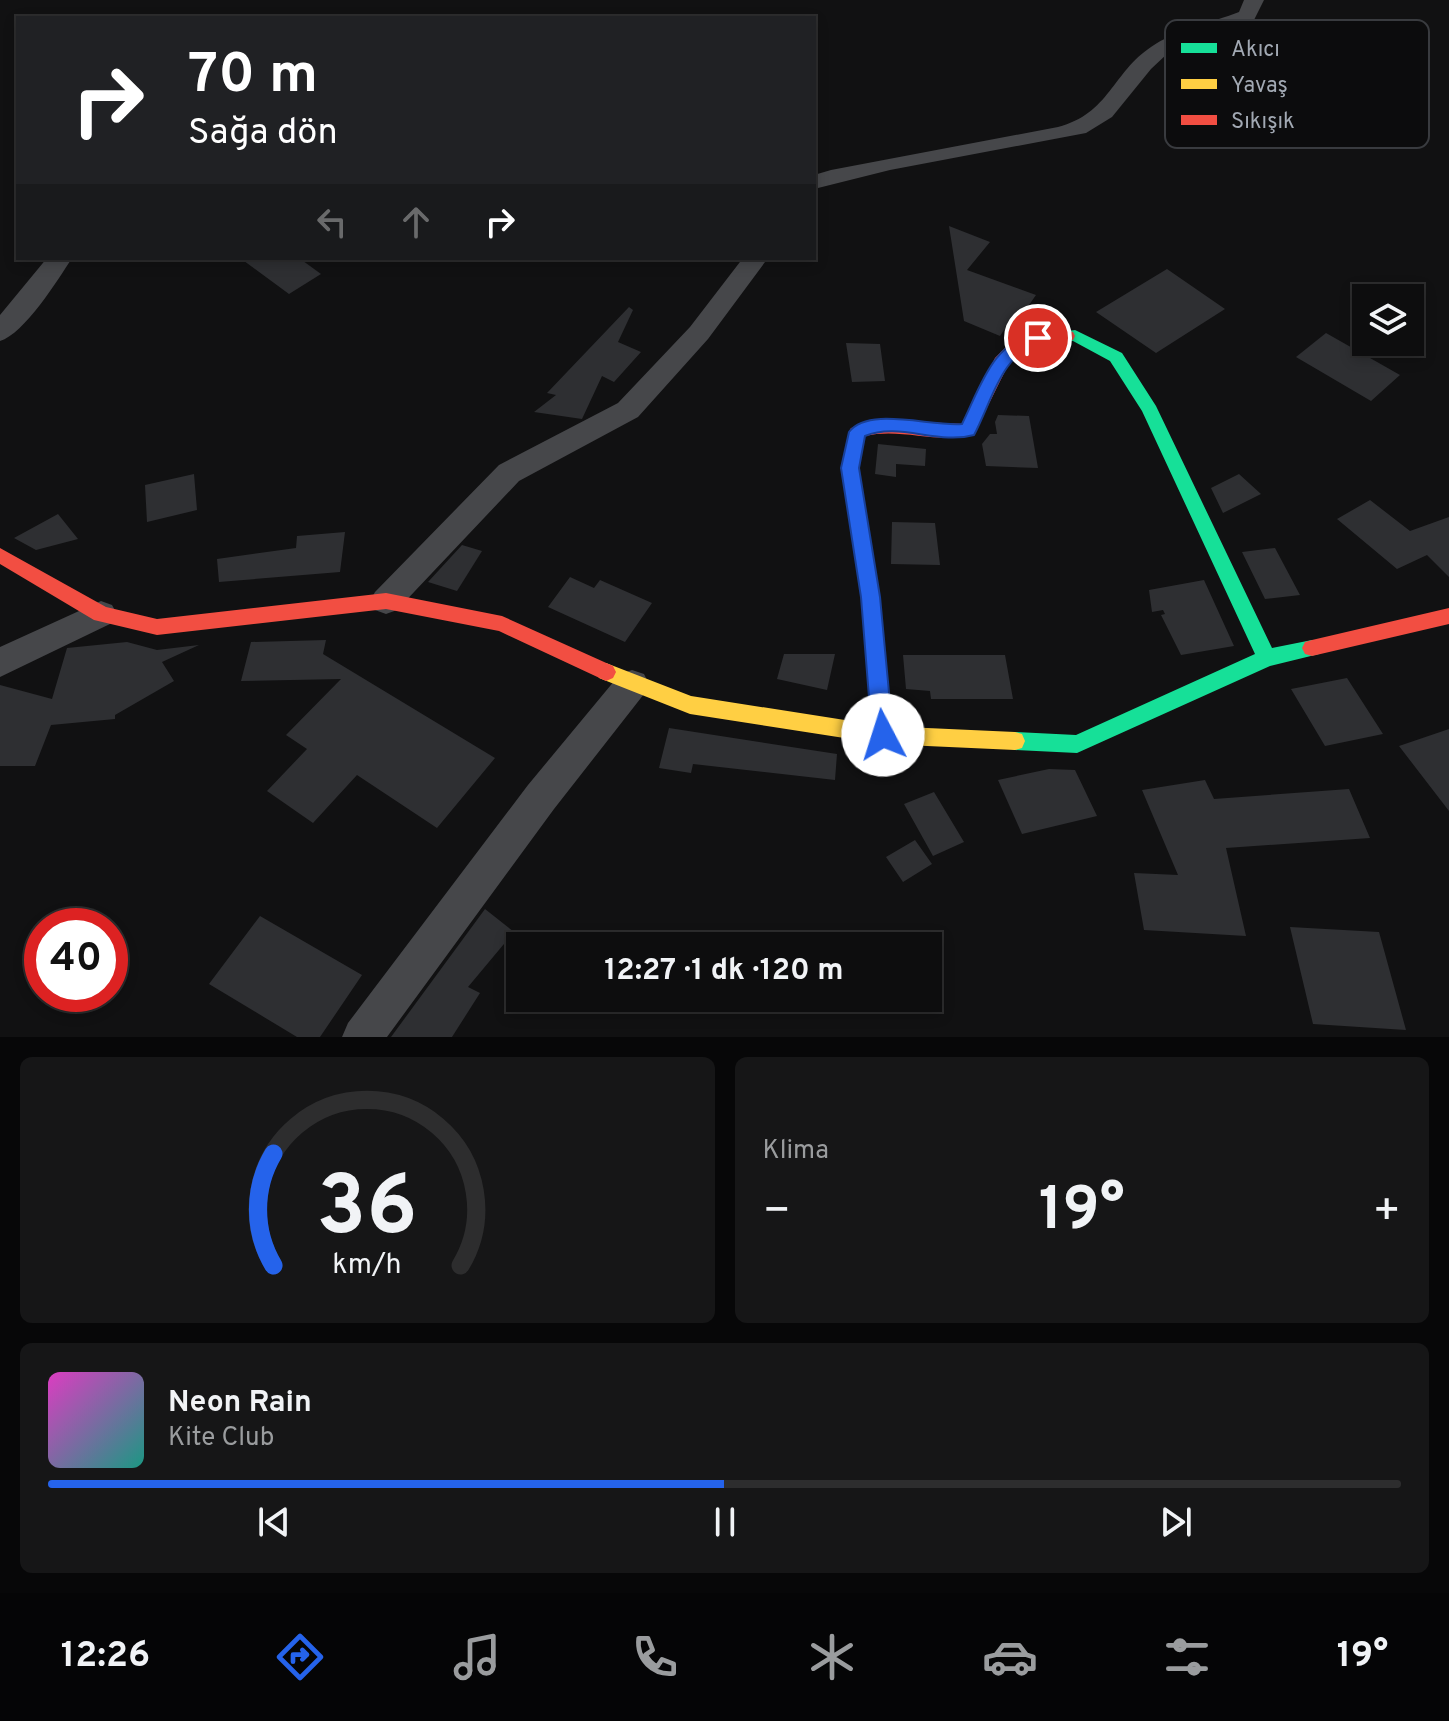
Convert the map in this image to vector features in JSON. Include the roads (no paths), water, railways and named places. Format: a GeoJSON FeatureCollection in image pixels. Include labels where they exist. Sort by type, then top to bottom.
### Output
{"type":"FeatureCollection","features":[{"type":"Feature","properties":{"kind":"street"},"geometry":{"type":"LineString","coordinates":[[1237,20],[1247,16],[1254,0]]}},
{"type":"Feature","properties":{"kind":"street"},"geometry":{"type":"LineString","coordinates":[[816,181],[867,166],[1028,139],[1094,122],[1124,94],[1149,57],[1165,47]]}},
{"type":"Feature","properties":{"kind":"street"},"geometry":{"type":"LineString","coordinates":[[0,332],[59,260]]}},
{"type":"Feature","properties":{"kind":"street"},"geometry":{"type":"LineString","coordinates":[[386,601],[509,473],[628,410],[699,333],[754,260]]}},
{"type":"Feature","properties":{"kind":"street"},"geometry":{"type":"LineString","coordinates":[[883,735],[871,597],[850,468],[857,432],[878,424],[942,432],[968,430],[1001,362],[1022,341],[1075,335],[1116,357],[1150,410],[1267,658]]}},
{"type":"Feature","properties":{"kind":"street"},"geometry":{"type":"LineString","coordinates":[[0,555],[101,614],[157,627],[386,601],[502,624],[632,684],[690,705],[883,735],[1077,744],[1267,658],[1449,616]]}},
{"type":"Feature","properties":{"kind":"street"},"geometry":{"type":"LineString","coordinates":[[0,663],[101,614]]}},
{"type":"Feature","properties":{"kind":"street"},"geometry":{"type":"LineString","coordinates":[[362,1037],[541,797],[632,684]]}}]}
